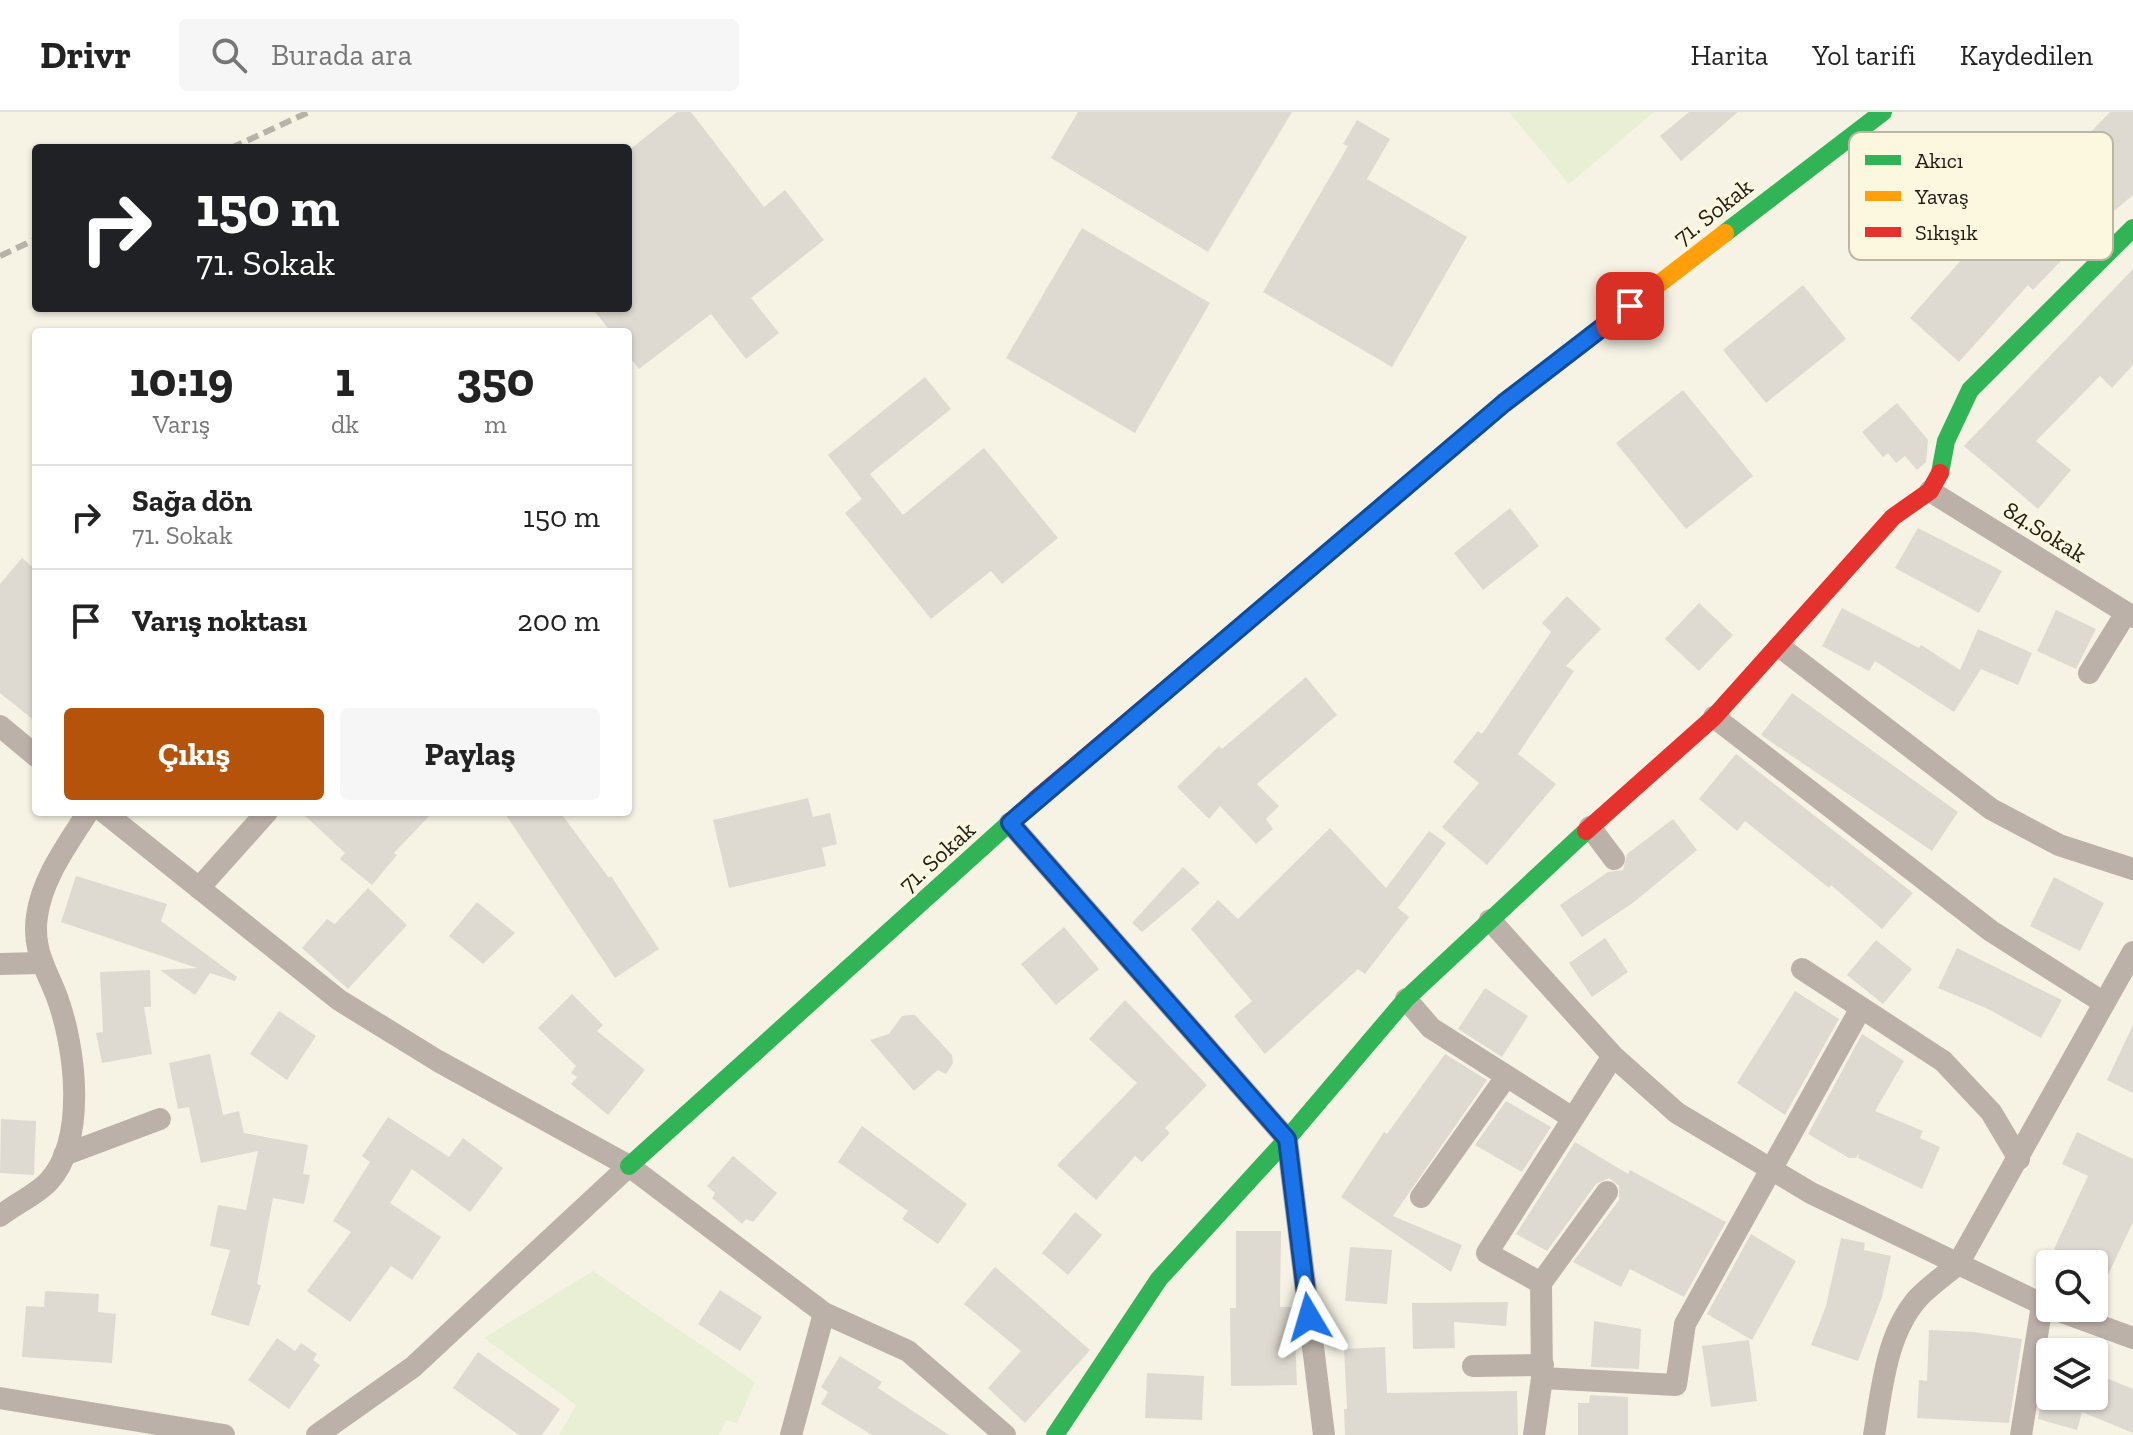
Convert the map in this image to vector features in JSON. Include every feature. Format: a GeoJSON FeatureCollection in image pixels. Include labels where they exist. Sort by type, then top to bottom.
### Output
{"type":"FeatureCollection","features":[{"type":"Feature","properties":{"kind":"street","name":"71. Sokak"},"geometry":{"type":"LineString","coordinates":[[1857,132],[1883,112]]}},
{"type":"Feature","properties":{"kind":"street","name":"71. Sokak"},"geometry":{"type":"LineString","coordinates":[[629,1166],[1010,823],[1504,403],[1849,138]]}},
{"type":"Feature","properties":{"kind":"street"},"geometry":{"type":"LineString","coordinates":[[2113,248],[2133,228]]}},
{"type":"Feature","properties":{"kind":"street"},"geometry":{"type":"LineString","coordinates":[[1055,1435],[1159,1279],[1287,1139],[1406,999],[1590,827],[1714,717],[1780,647],[1893,517],[1930,491],[1943,468],[1946,441],[1970,390],[2101,260]]}},
{"type":"Feature","properties":{"kind":"street","name":"84.Sokak"},"geometry":{"type":"LineString","coordinates":[[1930,491],[2130,615]]}},
{"type":"Feature","properties":{"kind":"street"},"geometry":{"type":"LineString","coordinates":[[2089,673],[2130,615]]}},
{"type":"Feature","properties":{"kind":"street"},"geometry":{"type":"LineString","coordinates":[[1780,647],[1991,809],[2059,845],[2133,869]]}},
{"type":"Feature","properties":{"kind":"street"},"geometry":{"type":"LineString","coordinates":[[1714,717],[1991,931],[2104,1003]]}},
{"type":"Feature","properties":{"kind":"street"},"geometry":{"type":"LineString","coordinates":[[0,726],[32,753]]}},
{"type":"Feature","properties":{"kind":"street"},"geometry":{"type":"LineString","coordinates":[[0,1216],[49,1181],[64,1155],[74,1106],[73,1069],[68,1030],[40,963],[37,916],[51,872],[86,816]]}},
{"type":"Feature","properties":{"kind":"street"},"geometry":{"type":"LineString","coordinates":[[109,816],[339,1000],[438,1061],[629,1166],[824,1313],[908,1351],[1005,1435]]}},
{"type":"Feature","properties":{"kind":"street"},"geometry":{"type":"LineString","coordinates":[[199,888],[263,816]]}},
{"type":"Feature","properties":{"kind":"street"},"geometry":{"type":"LineString","coordinates":[[1010,823],[1287,1139],[1324,1435]]}},
{"type":"Feature","properties":{"kind":"street"},"geometry":{"type":"LineString","coordinates":[[1590,827],[1614,859]]}},
{"type":"Feature","properties":{"kind":"street"},"geometry":{"type":"LineString","coordinates":[[1490,920],[1613,1056],[1677,1113],[1768,1169],[2036,1301]]}},
{"type":"Feature","properties":{"kind":"street"},"geometry":{"type":"LineString","coordinates":[[1874,1435],[1887,1365],[1900,1326],[1918,1298],[1958,1264],[2133,952]]}},
{"type":"Feature","properties":{"kind":"street"},"geometry":{"type":"LineString","coordinates":[[0,964],[40,963]]}},
{"type":"Feature","properties":{"kind":"street"},"geometry":{"type":"LineString","coordinates":[[1802,969],[1943,1061],[1991,1112],[2019,1159]]}},
{"type":"Feature","properties":{"kind":"street"},"geometry":{"type":"LineString","coordinates":[[1406,999],[1431,1028],[1571,1117]]}},
{"type":"Feature","properties":{"kind":"street"},"geometry":{"type":"LineString","coordinates":[[1473,1366],[1676,1385],[1685,1324],[1768,1169],[1861,1008]]}},
{"type":"Feature","properties":{"kind":"street"},"geometry":{"type":"LineString","coordinates":[[1541,1283],[1487,1253],[1571,1117],[1613,1056]]}},
{"type":"Feature","properties":{"kind":"street"},"geometry":{"type":"LineString","coordinates":[[1421,1197],[1506,1077]]}},
{"type":"Feature","properties":{"kind":"street"},"geometry":{"type":"LineString","coordinates":[[64,1155],[160,1119]]}},
{"type":"Feature","properties":{"kind":"street"},"geometry":{"type":"LineString","coordinates":[[317,1435],[413,1367],[629,1166]]}},
{"type":"Feature","properties":{"kind":"street"},"geometry":{"type":"LineString","coordinates":[[1534,1435],[1542,1372],[1541,1283],[1607,1192]]}},
{"type":"Feature","properties":{"kind":"street"},"geometry":{"type":"LineString","coordinates":[[791,1435],[824,1313]]}},
{"type":"Feature","properties":{"kind":"street"},"geometry":{"type":"LineString","coordinates":[[2021,1435],[2045,1322]]}},
{"type":"Feature","properties":{"kind":"street"},"geometry":{"type":"LineString","coordinates":[[2089,1322],[2133,1338]]}},
{"type":"Feature","properties":{"kind":"street"},"geometry":{"type":"LineString","coordinates":[[0,1398],[224,1435]]}},
{"type":"Feature","properties":{"kind":"green space"},"geometry":{"type":"Polygon","coordinates":[[[1509,112],[1654,112],[1569,184],[1509,112]]]}},
{"type":"Feature","properties":{"kind":"green space"},"geometry":{"type":"Polygon","coordinates":[[[593,1271],[755,1382],[737,1423],[726,1420],[719,1435],[559,1435],[576,1405],[484,1338],[593,1271]]]}},
{"type":"Feature","properties":{"kind":"building"},"geometry":{"type":"Polygon","coordinates":[[[677,112],[691,112],[764,207],[785,190],[824,240],[751,298],[779,333],[746,359],[711,314],[639,369],[632,360],[632,328],[608,328],[595,312],[632,312],[632,148],[677,112]]]}},
{"type":"Feature","properties":{"kind":"building"},"geometry":{"type":"Polygon","coordinates":[[[1078,112],[1292,112],[1208,252],[1051,158],[1078,112]]]}},
{"type":"Feature","properties":{"kind":"building"},"geometry":{"type":"Polygon","coordinates":[[[1689,112],[1738,112],[1681,161],[1660,136],[1689,112]]]}},
{"type":"Feature","properties":{"kind":"building"},"geometry":{"type":"Polygon","coordinates":[[[2110,112],[2133,112],[2133,195],[2113,212],[2113,132],[2091,132],[2110,112]]]}},
{"type":"Feature","properties":{"kind":"building"},"geometry":{"type":"Polygon","coordinates":[[[1357,120],[1390,139],[1367,179],[1467,237],[1392,367],[1263,292],[1348,146],[1343,144],[1357,120]]]}},
{"type":"Feature","properties":{"kind":"building"},"geometry":{"type":"Polygon","coordinates":[[[1082,228],[1210,303],[1135,433],[1006,358],[1082,228]]]}},
{"type":"Feature","properties":{"kind":"building"},"geometry":{"type":"Polygon","coordinates":[[[1961,260],[2062,260],[2033,290],[2028,285],[1959,362],[1910,318],[1961,260]]]}},
{"type":"Feature","properties":{"kind":"building"},"geometry":{"type":"Polygon","coordinates":[[[2133,269],[2133,365],[2112,388],[2100,376],[2036,441],[2071,470],[2038,509],[1964,446],[2133,269]]]}},
{"type":"Feature","properties":{"kind":"building"},"geometry":{"type":"Polygon","coordinates":[[[1803,285],[1846,339],[1766,403],[1723,350],[1803,285]]]}},
{"type":"Feature","properties":{"kind":"building"},"geometry":{"type":"Polygon","coordinates":[[[925,377],[951,409],[870,474],[903,515],[984,448],[1058,538],[1002,584],[991,571],[931,619],[845,513],[862,499],[828,455],[925,377]]]}},
{"type":"Feature","properties":{"kind":"building"},"geometry":{"type":"Polygon","coordinates":[[[1683,390],[1753,476],[1686,529],[1616,443],[1683,390]]]}},
{"type":"Feature","properties":{"kind":"building"},"geometry":{"type":"Polygon","coordinates":[[[1897,403],[1928,440],[1926,462],[1917,470],[1905,456],[1896,463],[1888,453],[1883,457],[1862,432],[1897,403]]]}},
{"type":"Feature","properties":{"kind":"building"},"geometry":{"type":"Polygon","coordinates":[[[1510,508],[1539,546],[1483,590],[1454,553],[1510,508]]]}},
{"type":"Feature","properties":{"kind":"building"},"geometry":{"type":"Polygon","coordinates":[[[1918,528],[2002,571],[1979,613],[1895,568],[1918,528]]]}},
{"type":"Feature","properties":{"kind":"building"},"geometry":{"type":"Polygon","coordinates":[[[22,558],[32,567],[32,719],[0,693],[0,584],[22,558]]]}},
{"type":"Feature","properties":{"kind":"building"},"geometry":{"type":"Polygon","coordinates":[[[1567,596],[1601,629],[1566,666],[1574,671],[1518,754],[1556,784],[1487,865],[1442,827],[1479,783],[1453,762],[1478,731],[1482,734],[1551,632],[1542,623],[1567,596]]]}},
{"type":"Feature","properties":{"kind":"building"},"geometry":{"type":"Polygon","coordinates":[[[1699,603],[1733,635],[1699,671],[1665,639],[1699,603]]]}},
{"type":"Feature","properties":{"kind":"building"},"geometry":{"type":"Polygon","coordinates":[[[1842,608],[1919,648],[1921,645],[1960,670],[1978,629],[2032,653],[2018,685],[1981,669],[1954,712],[1875,661],[1869,671],[1822,646],[1842,608]]]}},
{"type":"Feature","properties":{"kind":"building"},"geometry":{"type":"Polygon","coordinates":[[[2056,610],[2096,629],[2076,669],[2037,651],[2056,610]]]}},
{"type":"Feature","properties":{"kind":"building"},"geometry":{"type":"Polygon","coordinates":[[[1306,677],[1337,715],[1257,784],[1279,806],[1266,819],[1273,829],[1256,844],[1220,806],[1209,819],[1177,787],[1219,746],[1222,749],[1306,677]]]}},
{"type":"Feature","properties":{"kind":"building"},"geometry":{"type":"Polygon","coordinates":[[[1792,693],[1958,812],[1932,851],[1761,735],[1792,693]]]}},
{"type":"Feature","properties":{"kind":"building"},"geometry":{"type":"Polygon","coordinates":[[[1736,754],[1913,893],[1882,929],[1831,885],[1829,888],[1745,821],[1737,831],[1699,799],[1736,754]]]}},
{"type":"Feature","properties":{"kind":"building"},"geometry":{"type":"Polygon","coordinates":[[[808,798],[813,817],[830,813],[837,844],[822,848],[826,866],[729,888],[713,820],[808,798]]]}},
{"type":"Feature","properties":{"kind":"building"},"geometry":{"type":"Polygon","coordinates":[[[305,816],[429,816],[394,853],[397,855],[372,885],[340,859],[345,853],[305,816]]]}},
{"type":"Feature","properties":{"kind":"building"},"geometry":{"type":"Polygon","coordinates":[[[507,816],[563,816],[609,878],[611,876],[659,949],[615,978],[507,816]]]}},
{"type":"Feature","properties":{"kind":"building"},"geometry":{"type":"Polygon","coordinates":[[[1673,819],[1697,850],[1634,902],[1582,937],[1560,905],[1608,872],[1623,870],[1627,854],[1673,819]]]}},
{"type":"Feature","properties":{"kind":"building"},"geometry":{"type":"Polygon","coordinates":[[[1330,828],[1386,888],[1429,831],[1446,843],[1398,908],[1409,917],[1365,974],[1358,969],[1265,1054],[1234,1016],[1252,1001],[1191,929],[1218,900],[1238,919],[1330,828]]]}},
{"type":"Feature","properties":{"kind":"building"},"geometry":{"type":"Polygon","coordinates":[[[1183,867],[1200,883],[1142,932],[1132,923],[1183,867]]]}},
{"type":"Feature","properties":{"kind":"building"},"geometry":{"type":"Polygon","coordinates":[[[76,876],[167,904],[161,921],[237,977],[235,981],[210,973],[195,995],[160,970],[197,968],[61,922],[76,876]]]}},
{"type":"Feature","properties":{"kind":"building"},"geometry":{"type":"Polygon","coordinates":[[[2054,877],[2104,903],[2080,951],[2030,926],[2054,877]]]}},
{"type":"Feature","properties":{"kind":"building"},"geometry":{"type":"Polygon","coordinates":[[[368,888],[407,925],[348,989],[302,948],[327,919],[335,924],[368,888]]]}},
{"type":"Feature","properties":{"kind":"building"},"geometry":{"type":"Polygon","coordinates":[[[477,902],[515,933],[483,964],[449,936],[477,902]]]}},
{"type":"Feature","properties":{"kind":"building"},"geometry":{"type":"Polygon","coordinates":[[[1064,927],[1099,969],[1056,1005],[1021,964],[1064,927]]]}},
{"type":"Feature","properties":{"kind":"building"},"geometry":{"type":"Polygon","coordinates":[[[1605,938],[1628,972],[1592,997],[1569,963],[1605,938]]]}},
{"type":"Feature","properties":{"kind":"building"},"geometry":{"type":"Polygon","coordinates":[[[1876,940],[1912,969],[1883,1004],[1847,975],[1876,940]]]}},
{"type":"Feature","properties":{"kind":"building"},"geometry":{"type":"Polygon","coordinates":[[[1957,948],[2062,1000],[2041,1038],[1988,1009],[1938,988],[1957,948]]]}},
{"type":"Feature","properties":{"kind":"building"},"geometry":{"type":"Polygon","coordinates":[[[150,970],[151,1007],[144,1007],[152,1054],[102,1063],[96,1033],[103,1032],[100,972],[150,970]]]}},
{"type":"Feature","properties":{"kind":"building"},"geometry":{"type":"Polygon","coordinates":[[[1485,988],[1528,1016],[1502,1057],[1458,1029],[1485,988]]]}},
{"type":"Feature","properties":{"kind":"building"},"geometry":{"type":"Polygon","coordinates":[[[1795,991],[1839,1019],[1785,1115],[1737,1083],[1795,991]]]}},
{"type":"Feature","properties":{"kind":"building"},"geometry":{"type":"Polygon","coordinates":[[[572,994],[603,1025],[597,1031],[645,1070],[608,1115],[571,1084],[577,1077],[571,1073],[576,1066],[538,1028],[572,994]]]}},
{"type":"Feature","properties":{"kind":"building"},"geometry":{"type":"Polygon","coordinates":[[[1125,1000],[1207,1085],[1165,1128],[1170,1133],[1142,1162],[1135,1156],[1096,1200],[1057,1165],[1137,1083],[1089,1039],[1125,1000]]]}},
{"type":"Feature","properties":{"kind":"building"},"geometry":{"type":"Polygon","coordinates":[[[279,1011],[316,1036],[287,1080],[250,1054],[279,1011]]]}},
{"type":"Feature","properties":{"kind":"building"},"geometry":{"type":"Polygon","coordinates":[[[915,1015],[952,1055],[953,1063],[946,1074],[938,1070],[914,1091],[870,1040],[889,1034],[902,1016],[915,1015]]]}},
{"type":"Feature","properties":{"kind":"building"},"geometry":{"type":"Polygon","coordinates":[[[2133,1025],[2133,1093],[2107,1080],[2133,1025]]]}},
{"type":"Feature","properties":{"kind":"building"},"geometry":{"type":"Polygon","coordinates":[[[1862,1034],[1904,1061],[1875,1111],[1923,1131],[1920,1138],[1940,1147],[1922,1189],[1858,1158],[1859,1153],[1856,1158],[1849,1158],[1808,1134],[1862,1034]]]}},
{"type":"Feature","properties":{"kind":"building"},"geometry":{"type":"Polygon","coordinates":[[[210,1054],[223,1115],[239,1111],[244,1133],[308,1145],[303,1174],[310,1175],[304,1204],[273,1198],[257,1284],[261,1285],[249,1326],[211,1315],[230,1250],[210,1246],[218,1205],[246,1210],[258,1151],[201,1163],[189,1107],[178,1109],[169,1063],[210,1054]]]}},
{"type":"Feature","properties":{"kind":"building"},"geometry":{"type":"Polygon","coordinates":[[[1445,1054],[1487,1080],[1393,1216],[1462,1245],[1451,1272],[1341,1197],[1384,1132],[1387,1134],[1445,1054]]]}},
{"type":"Feature","properties":{"kind":"building"},"geometry":{"type":"Polygon","coordinates":[[[1506,1101],[1551,1127],[1522,1172],[1475,1145],[1506,1101]]]}},
{"type":"Feature","properties":{"kind":"building"},"geometry":{"type":"Polygon","coordinates":[[[388,1117],[449,1157],[463,1138],[503,1168],[470,1212],[412,1169],[390,1203],[441,1237],[412,1280],[391,1266],[350,1322],[307,1291],[351,1232],[333,1221],[370,1162],[362,1156],[388,1117]]]}},
{"type":"Feature","properties":{"kind":"building"},"geometry":{"type":"Polygon","coordinates":[[[1,1119],[36,1121],[34,1175],[0,1173],[1,1119]]]}},
{"type":"Feature","properties":{"kind":"building"},"geometry":{"type":"Polygon","coordinates":[[[862,1126],[967,1204],[938,1244],[902,1219],[908,1211],[838,1162],[862,1126]]]}},
{"type":"Feature","properties":{"kind":"building"},"geometry":{"type":"Polygon","coordinates":[[[2077,1132],[2133,1159],[2133,1222],[2108,1275],[2108,1250],[2054,1249],[2088,1176],[2062,1164],[2077,1132]]]}},
{"type":"Feature","properties":{"kind":"building"},"geometry":{"type":"Polygon","coordinates":[[[1575,1142],[1628,1174],[1630,1170],[1726,1222],[1684,1297],[1630,1269],[1621,1287],[1573,1262],[1619,1200],[1619,1186],[1609,1178],[1596,1184],[1547,1251],[1516,1234],[1575,1142]]]}},
{"type":"Feature","properties":{"kind":"building"},"geometry":{"type":"Polygon","coordinates":[[[733,1156],[777,1193],[753,1222],[746,1219],[742,1224],[712,1198],[715,1193],[707,1186],[733,1156]]]}},
{"type":"Feature","properties":{"kind":"building"},"geometry":{"type":"Polygon","coordinates":[[[1075,1212],[1102,1235],[1068,1275],[1042,1253],[1075,1212]]]}},
{"type":"Feature","properties":{"kind":"building"},"geometry":{"type":"Polygon","coordinates":[[[1236,1231],[1281,1231],[1280,1307],[1294,1307],[1297,1385],[1231,1386],[1230,1308],[1236,1308],[1236,1231]]]}},
{"type":"Feature","properties":{"kind":"building"},"geometry":{"type":"Polygon","coordinates":[[[1751,1234],[1796,1261],[1752,1340],[1707,1314],[1751,1234]]]}},
{"type":"Feature","properties":{"kind":"building"},"geometry":{"type":"Polygon","coordinates":[[[1841,1238],[1865,1243],[1864,1250],[1891,1256],[1882,1297],[1858,1361],[1811,1345],[1826,1306],[1841,1238]]]}},
{"type":"Feature","properties":{"kind":"building"},"geometry":{"type":"Polygon","coordinates":[[[1350,1247],[1392,1250],[1387,1304],[1345,1301],[1350,1247]]]}},
{"type":"Feature","properties":{"kind":"building"},"geometry":{"type":"Polygon","coordinates":[[[995,1267],[1090,1350],[1025,1423],[988,1388],[1021,1351],[964,1304],[995,1267]]]}},
{"type":"Feature","properties":{"kind":"building"},"geometry":{"type":"Polygon","coordinates":[[[720,1290],[762,1317],[740,1351],[698,1324],[720,1290]]]}},
{"type":"Feature","properties":{"kind":"building"},"geometry":{"type":"Polygon","coordinates":[[[45,1291],[99,1294],[98,1312],[116,1314],[112,1363],[22,1357],[26,1306],[44,1307],[45,1291]]]}},
{"type":"Feature","properties":{"kind":"building"},"geometry":{"type":"Polygon","coordinates":[[[1508,1302],[1506,1326],[1454,1322],[1455,1348],[1413,1349],[1412,1303],[1508,1302]]]}},
{"type":"Feature","properties":{"kind":"building"},"geometry":{"type":"Polygon","coordinates":[[[1594,1321],[1641,1329],[1639,1369],[1591,1367],[1594,1321]]]}},
{"type":"Feature","properties":{"kind":"building"},"geometry":{"type":"Polygon","coordinates":[[[1929,1330],[2022,1339],[2009,1423],[1917,1418],[1919,1380],[1927,1381],[1929,1330]]]}},
{"type":"Feature","properties":{"kind":"building"},"geometry":{"type":"Polygon","coordinates":[[[277,1338],[295,1351],[301,1343],[317,1354],[313,1360],[320,1365],[289,1409],[248,1380],[277,1338]]]}},
{"type":"Feature","properties":{"kind":"building"},"geometry":{"type":"Polygon","coordinates":[[[1749,1340],[1757,1401],[1711,1407],[1702,1346],[1749,1340]]]}},
{"type":"Feature","properties":{"kind":"building"},"geometry":{"type":"Polygon","coordinates":[[[1385,1347],[1387,1393],[1517,1391],[1518,1435],[1345,1435],[1344,1349],[1385,1347]]]}},
{"type":"Feature","properties":{"kind":"building"},"geometry":{"type":"Polygon","coordinates":[[[478,1352],[560,1409],[542,1435],[519,1435],[453,1388],[478,1352]]]}},
{"type":"Feature","properties":{"kind":"building"},"geometry":{"type":"Polygon","coordinates":[[[840,1356],[882,1382],[878,1388],[949,1435],[872,1435],[821,1404],[828,1392],[821,1387],[840,1356]]]}},
{"type":"Feature","properties":{"kind":"building"},"geometry":{"type":"Polygon","coordinates":[[[1147,1373],[1204,1376],[1202,1420],[1145,1418],[1147,1373]]]}},
{"type":"Feature","properties":{"kind":"building"},"geometry":{"type":"Polygon","coordinates":[[[2108,1379],[2133,1389],[2133,1433],[2082,1412],[2077,1430],[2038,1419],[2039,1410],[2108,1410],[2108,1379]]]}},
{"type":"Feature","properties":{"kind":"building"},"geometry":{"type":"Polygon","coordinates":[[[1590,1395],[1628,1397],[1628,1435],[1578,1435],[1578,1403],[1589,1403],[1590,1395]]]}},
{"type":"Feature","properties":{"kind":"railway"},"geometry":{"type":"LineString","coordinates":[[240,144],[309,112]]}},
{"type":"Feature","properties":{"kind":"railway"},"geometry":{"type":"LineString","coordinates":[[0,256],[32,241]]}},
{"type":"Feature","properties":{"kind":"traffic: fast"},"geometry":{"type":"LineString","coordinates":[[1857,132],[1883,112]]}},
{"type":"Feature","properties":{"kind":"traffic: fast"},"geometry":{"type":"LineString","coordinates":[[1725,233],[1849,138]]}},
{"type":"Feature","properties":{"kind":"traffic: fast"},"geometry":{"type":"LineString","coordinates":[[2113,248],[2133,228]]}},
{"type":"Feature","properties":{"kind":"traffic: fast"},"geometry":{"type":"LineString","coordinates":[[1940,473],[1946,441],[1970,390],[2101,260]]}},
{"type":"Feature","properties":{"kind":"traffic: fast"},"geometry":{"type":"LineString","coordinates":[[629,1166],[1036,799]]}},
{"type":"Feature","properties":{"kind":"traffic: fast"},"geometry":{"type":"LineString","coordinates":[[1055,1435],[1159,1279],[1287,1139],[1406,999],[1586,831]]}},
{"type":"Feature","properties":{"kind":"traffic: slow"},"geometry":{"type":"LineString","coordinates":[[1370,517],[1504,403],[1725,233]]}},
{"type":"Feature","properties":{"kind":"traffic: jam"},"geometry":{"type":"LineString","coordinates":[[1586,831],[1714,717],[1893,517],[1930,491],[1940,473]]}},
{"type":"Feature","properties":{"kind":"traffic: jam"},"geometry":{"type":"LineString","coordinates":[[1036,799],[1370,517]]}},
{"type":"Feature","properties":{"kind":"route"},"geometry":{"type":"LineString","coordinates":[[1309,1317],[1287,1139],[1010,823],[1504,403],[1630,306]]}}]}
